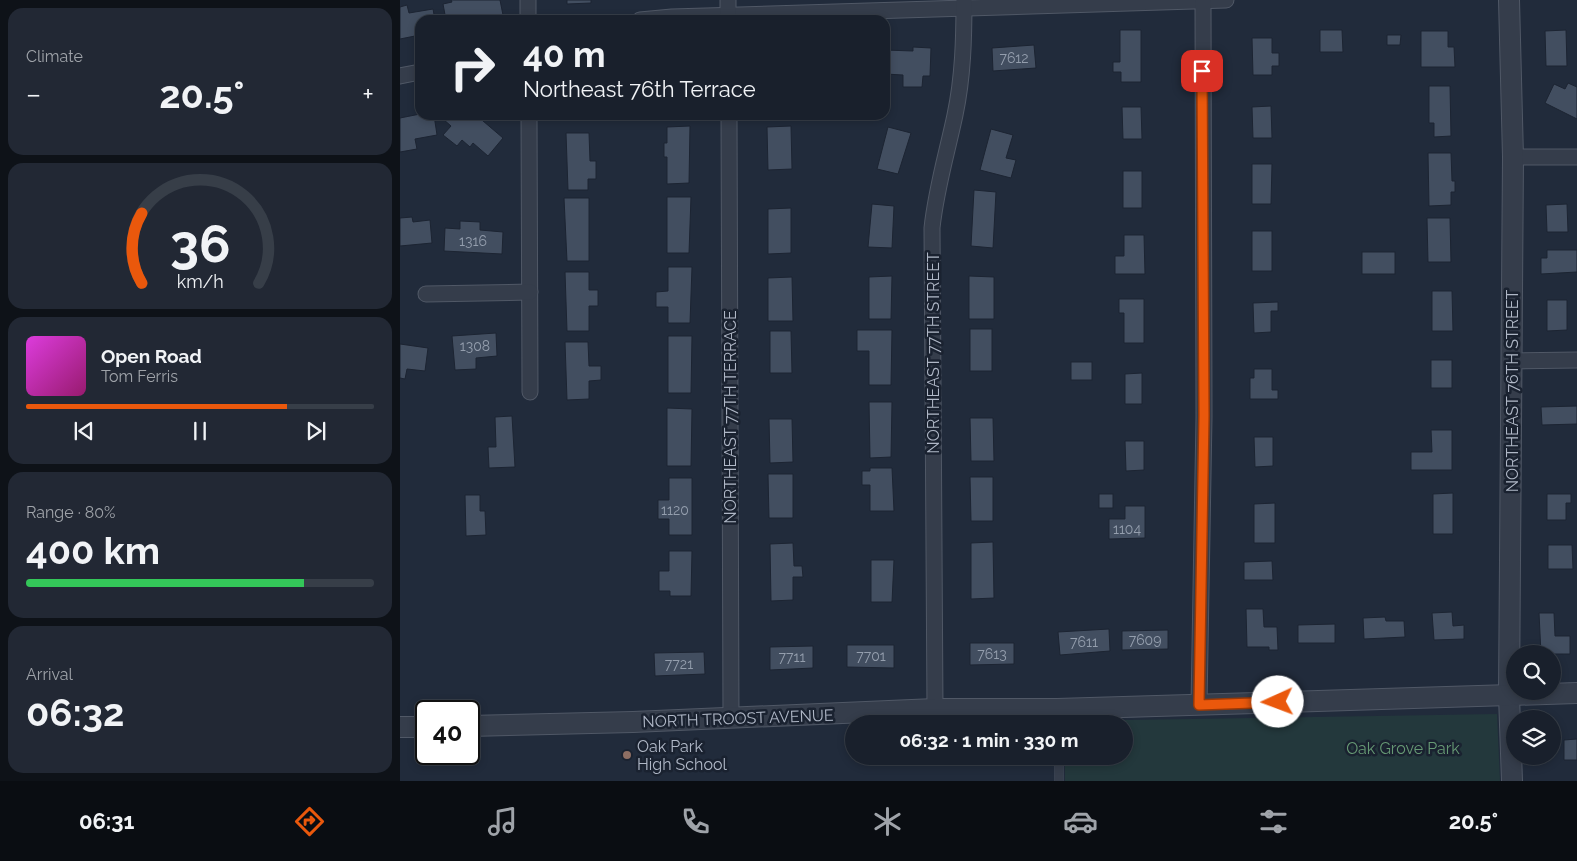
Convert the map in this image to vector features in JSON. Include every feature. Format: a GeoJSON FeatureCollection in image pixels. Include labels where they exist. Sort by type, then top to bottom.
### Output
{"type":"FeatureCollection","features":[{"type":"Feature","properties":{"kind":"street"},"geometry":{"type":"LineString","coordinates":[[528,0],[528,15]]}},
{"type":"Feature","properties":{"kind":"street"},"geometry":{"type":"LineString","coordinates":[[1199,705],[1204,416],[1203,0]]}},
{"type":"Feature","properties":{"kind":"street"},"geometry":{"type":"LineString","coordinates":[[695,15],[728,12],[964,4],[1226,0]]}},
{"type":"Feature","properties":{"kind":"street","name":"NORTHEAST 76TH STREET"},"geometry":{"type":"LineString","coordinates":[[1509,0],[1513,157],[1509,645]]}},
{"type":"Feature","properties":{"kind":"street","name":"NORTHEAST 77TH STREET"},"geometry":{"type":"LineString","coordinates":[[935,709],[932,228],[936,192],[955,115],[962,68],[964,4]]}},
{"type":"Feature","properties":{"kind":"street"},"geometry":{"type":"LineString","coordinates":[[400,76],[415,73]]}},
{"type":"Feature","properties":{"kind":"street"},"geometry":{"type":"LineString","coordinates":[[528,120],[530,392]]}},
{"type":"Feature","properties":{"kind":"street","name":"NORTHEAST 77TH TERRACE"},"geometry":{"type":"LineString","coordinates":[[729,120],[731,718]]}},
{"type":"Feature","properties":{"kind":"street"},"geometry":{"type":"LineString","coordinates":[[1513,157],[1577,157]]}},
{"type":"Feature","properties":{"kind":"street"},"geometry":{"type":"LineString","coordinates":[[426,294],[530,292]]}},
{"type":"Feature","properties":{"kind":"street"},"geometry":{"type":"LineString","coordinates":[[1512,361],[1577,360]]}},
{"type":"Feature","properties":{"kind":"street","name":"NORTH TROOST AVENUE"},"geometry":{"type":"LineString","coordinates":[[1561,694],[1577,693]]}},
{"type":"Feature","properties":{"kind":"street","name":"NORTH TROOST AVENUE"},"geometry":{"type":"LineString","coordinates":[[1071,715],[1199,705],[1506,696]]}},
{"type":"Feature","properties":{"kind":"street","name":"NORTHEAST 76TH STREET"},"geometry":{"type":"LineString","coordinates":[[1509,700],[1512,781]]}},
{"type":"Feature","properties":{"kind":"street","name":"NORTH TROOST AVENUE"},"geometry":{"type":"LineString","coordinates":[[480,726],[731,718],[935,709],[1040,715]]}},
{"type":"Feature","properties":{"kind":"street"},"geometry":{"type":"LineString","coordinates":[[400,727],[415,727]]}},
{"type":"Feature","properties":{"kind":"lane"},"geometry":{"type":"LineString","coordinates":[[1059,765],[1059,781]]}},
{"type":"Feature","properties":{"kind":"green space","name":"Oak Grove Park"},"geometry":{"type":"Polygon","coordinates":[[[1497,714],[1500,781],[1065,781],[1065,765],[1133,765],[1133,720],[1497,714]]]}},
{"type":"Feature","properties":{"kind":"building"},"geometry":{"type":"Polygon","coordinates":[[[451,0],[500,0],[503,15],[445,15],[443,4],[452,2],[451,0]]]}},
{"type":"Feature","properties":{"kind":"building"},"geometry":{"type":"Polygon","coordinates":[[[567,0],[591,0],[591,3],[567,4],[567,0]]]}},
{"type":"Feature","properties":{"kind":"building"},"geometry":{"type":"Polygon","coordinates":[[[407,5],[409,13],[433,9],[434,15],[415,15],[415,36],[400,39],[400,7],[407,5]]]}},
{"type":"Feature","properties":{"kind":"building"},"geometry":{"type":"Polygon","coordinates":[[[1120,30],[1141,30],[1141,82],[1121,82],[1121,72],[1113,72],[1113,62],[1120,62],[1120,30]]]}},
{"type":"Feature","properties":{"kind":"building"},"geometry":{"type":"Polygon","coordinates":[[[1320,30],[1342,30],[1343,52],[1320,52],[1320,30]]]}},
{"type":"Feature","properties":{"kind":"building"},"geometry":{"type":"Polygon","coordinates":[[[1566,30],[1567,66],[1546,66],[1545,31],[1566,30]]]}},
{"type":"Feature","properties":{"kind":"building"},"geometry":{"type":"Polygon","coordinates":[[[1421,31],[1448,31],[1448,47],[1454,47],[1455,67],[1421,67],[1421,31]]]}},
{"type":"Feature","properties":{"kind":"building"},"geometry":{"type":"Polygon","coordinates":[[[1387,35],[1401,35],[1400,45],[1387,45],[1387,35]]]}},
{"type":"Feature","properties":{"kind":"building"},"geometry":{"type":"Polygon","coordinates":[[[1252,38],[1272,38],[1272,53],[1279,53],[1279,66],[1272,66],[1272,75],[1253,75],[1252,38]]]}},
{"type":"Feature","properties":{"kind":"building"},"geometry":{"type":"Polygon","coordinates":[[[1034,45],[1036,68],[993,71],[992,48],[1034,45]]]}},
{"type":"Feature","properties":{"kind":"building"},"geometry":{"type":"Polygon","coordinates":[[[913,47],[931,48],[930,76],[923,76],[922,87],[903,87],[903,75],[890,74],[890,50],[913,51],[913,47]]]}},
{"type":"Feature","properties":{"kind":"building"},"geometry":{"type":"Polygon","coordinates":[[[1568,83],[1577,87],[1577,119],[1545,103],[1554,84],[1565,89],[1568,83]]]}},
{"type":"Feature","properties":{"kind":"building"},"geometry":{"type":"Polygon","coordinates":[[[1429,86],[1450,86],[1451,136],[1434,137],[1434,123],[1429,123],[1429,86]]]}},
{"type":"Feature","properties":{"kind":"building"},"geometry":{"type":"Polygon","coordinates":[[[1271,106],[1272,138],[1253,138],[1252,107],[1271,106]]]}},
{"type":"Feature","properties":{"kind":"building"},"geometry":{"type":"Polygon","coordinates":[[[1122,107],[1141,107],[1142,139],[1123,139],[1122,107]]]}},
{"type":"Feature","properties":{"kind":"building"},"geometry":{"type":"Polygon","coordinates":[[[415,115],[415,120],[435,120],[437,135],[415,139],[417,149],[400,152],[400,118],[415,115]]]}},
{"type":"Feature","properties":{"kind":"building"},"geometry":{"type":"Polygon","coordinates":[[[444,120],[482,120],[503,138],[488,156],[473,143],[470,147],[462,140],[457,146],[443,135],[451,126],[444,120]]]}},
{"type":"Feature","properties":{"kind":"building"},"geometry":{"type":"Polygon","coordinates":[[[690,126],[689,183],[667,184],[667,157],[664,157],[664,143],[667,143],[667,127],[690,126]]]}},
{"type":"Feature","properties":{"kind":"building"},"geometry":{"type":"Polygon","coordinates":[[[791,126],[792,169],[768,170],[767,127],[791,126]]]}},
{"type":"Feature","properties":{"kind":"building"},"geometry":{"type":"Polygon","coordinates":[[[888,127],[911,133],[898,174],[877,169],[888,127]]]}},
{"type":"Feature","properties":{"kind":"building"},"geometry":{"type":"Polygon","coordinates":[[[991,129],[1013,135],[1006,158],[1016,160],[1011,178],[980,170],[991,129]]]}},
{"type":"Feature","properties":{"kind":"building"},"geometry":{"type":"Polygon","coordinates":[[[566,133],[589,133],[590,161],[596,161],[596,179],[588,179],[588,190],[568,190],[566,133]]]}},
{"type":"Feature","properties":{"kind":"building"},"geometry":{"type":"Polygon","coordinates":[[[1428,153],[1451,153],[1452,181],[1455,181],[1455,192],[1451,192],[1451,205],[1429,206],[1428,153]]]}},
{"type":"Feature","properties":{"kind":"building"},"geometry":{"type":"Polygon","coordinates":[[[1252,164],[1272,164],[1271,204],[1252,204],[1252,164]]]}},
{"type":"Feature","properties":{"kind":"building"},"geometry":{"type":"Polygon","coordinates":[[[1123,171],[1142,171],[1142,208],[1123,208],[1123,171]]]}},
{"type":"Feature","properties":{"kind":"building"},"geometry":{"type":"Polygon","coordinates":[[[974,190],[996,192],[993,248],[971,246],[974,190]]]}},
{"type":"Feature","properties":{"kind":"building"},"geometry":{"type":"Polygon","coordinates":[[[667,197],[691,197],[689,253],[667,253],[667,197]]]}},
{"type":"Feature","properties":{"kind":"building"},"geometry":{"type":"Polygon","coordinates":[[[564,198],[589,198],[589,261],[567,261],[564,198]]]}},
{"type":"Feature","properties":{"kind":"building"},"geometry":{"type":"Polygon","coordinates":[[[872,204],[894,206],[892,248],[868,247],[872,204]]]}},
{"type":"Feature","properties":{"kind":"building"},"geometry":{"type":"Polygon","coordinates":[[[1567,204],[1568,232],[1547,232],[1546,205],[1567,204]]]}},
{"type":"Feature","properties":{"kind":"building"},"geometry":{"type":"Polygon","coordinates":[[[791,208],[791,253],[768,254],[768,209],[791,208]]]}},
{"type":"Feature","properties":{"kind":"building"},"geometry":{"type":"Polygon","coordinates":[[[412,217],[413,222],[430,220],[432,243],[400,246],[400,218],[412,217]]]}},
{"type":"Feature","properties":{"kind":"building"},"geometry":{"type":"Polygon","coordinates":[[[1427,218],[1450,218],[1451,262],[1428,262],[1427,218]]]}},
{"type":"Feature","properties":{"kind":"building"},"geometry":{"type":"Polygon","coordinates":[[[460,221],[480,222],[480,230],[503,232],[502,254],[444,251],[445,228],[460,229],[460,221]]]}},
{"type":"Feature","properties":{"kind":"building"},"geometry":{"type":"Polygon","coordinates":[[[1252,231],[1272,231],[1272,271],[1252,271],[1252,231]]]}},
{"type":"Feature","properties":{"kind":"building"},"geometry":{"type":"Polygon","coordinates":[[[1124,235],[1144,235],[1145,274],[1115,274],[1115,256],[1124,256],[1124,235]]]}},
{"type":"Feature","properties":{"kind":"building"},"geometry":{"type":"Polygon","coordinates":[[[1547,250],[1577,250],[1577,272],[1541,274],[1541,258],[1547,258],[1547,250]]]}},
{"type":"Feature","properties":{"kind":"building"},"geometry":{"type":"Polygon","coordinates":[[[1362,252],[1395,252],[1395,274],[1362,274],[1362,252]]]}},
{"type":"Feature","properties":{"kind":"building"},"geometry":{"type":"Polygon","coordinates":[[[668,267],[692,267],[690,323],[668,323],[668,307],[656,307],[656,292],[668,291],[668,267]]]}},
{"type":"Feature","properties":{"kind":"building"},"geometry":{"type":"Polygon","coordinates":[[[565,272],[589,272],[589,290],[598,290],[598,306],[589,306],[589,331],[567,331],[565,272]]]}},
{"type":"Feature","properties":{"kind":"building"},"geometry":{"type":"Polygon","coordinates":[[[892,276],[891,319],[869,319],[869,277],[892,276]]]}},
{"type":"Feature","properties":{"kind":"building"},"geometry":{"type":"Polygon","coordinates":[[[969,276],[994,277],[994,319],[969,319],[969,276]]]}},
{"type":"Feature","properties":{"kind":"building"},"geometry":{"type":"Polygon","coordinates":[[[792,277],[793,321],[768,321],[768,278],[792,277]]]}},
{"type":"Feature","properties":{"kind":"building"},"geometry":{"type":"Polygon","coordinates":[[[1432,291],[1452,291],[1453,331],[1432,331],[1432,291]]]}},
{"type":"Feature","properties":{"kind":"building"},"geometry":{"type":"Polygon","coordinates":[[[1119,299],[1144,299],[1144,343],[1124,343],[1124,313],[1119,313],[1119,299]]]}},
{"type":"Feature","properties":{"kind":"building"},"geometry":{"type":"Polygon","coordinates":[[[1547,300],[1567,300],[1567,330],[1547,331],[1547,300]]]}},
{"type":"Feature","properties":{"kind":"building"},"geometry":{"type":"Polygon","coordinates":[[[1278,302],[1278,311],[1271,311],[1271,332],[1254,333],[1253,303],[1278,302]]]}},
{"type":"Feature","properties":{"kind":"building"},"geometry":{"type":"Polygon","coordinates":[[[970,329],[992,329],[992,371],[970,371],[970,329]]]}},
{"type":"Feature","properties":{"kind":"building"},"geometry":{"type":"Polygon","coordinates":[[[857,330],[892,330],[891,385],[869,385],[869,351],[857,351],[857,330]]]}},
{"type":"Feature","properties":{"kind":"building"},"geometry":{"type":"Polygon","coordinates":[[[770,331],[791,331],[792,373],[770,373],[770,331]]]}},
{"type":"Feature","properties":{"kind":"building"},"geometry":{"type":"Polygon","coordinates":[[[496,333],[497,356],[476,358],[476,369],[455,370],[452,336],[496,333]]]}},
{"type":"Feature","properties":{"kind":"building"},"geometry":{"type":"Polygon","coordinates":[[[668,336],[692,336],[691,393],[668,393],[668,336]]]}},
{"type":"Feature","properties":{"kind":"building"},"geometry":{"type":"Polygon","coordinates":[[[565,342],[588,342],[589,366],[601,366],[601,380],[589,381],[589,399],[567,400],[565,342]]]}},
{"type":"Feature","properties":{"kind":"building"},"geometry":{"type":"Polygon","coordinates":[[[400,344],[428,348],[425,371],[407,369],[405,379],[400,378],[400,344]]]}},
{"type":"Feature","properties":{"kind":"building"},"geometry":{"type":"Polygon","coordinates":[[[1431,360],[1452,360],[1452,388],[1431,388],[1431,360]]]}},
{"type":"Feature","properties":{"kind":"building"},"geometry":{"type":"Polygon","coordinates":[[[1071,362],[1092,362],[1092,380],[1071,380],[1071,362]]]}},
{"type":"Feature","properties":{"kind":"building"},"geometry":{"type":"Polygon","coordinates":[[[1254,369],[1272,369],[1272,390],[1278,390],[1278,399],[1250,399],[1250,378],[1254,378],[1254,369]]]}},
{"type":"Feature","properties":{"kind":"building"},"geometry":{"type":"Polygon","coordinates":[[[1142,373],[1142,404],[1125,404],[1125,374],[1142,373]]]}},
{"type":"Feature","properties":{"kind":"building"},"geometry":{"type":"Polygon","coordinates":[[[869,402],[892,402],[891,457],[870,458],[869,402]]]}},
{"type":"Feature","properties":{"kind":"building"},"geometry":{"type":"Polygon","coordinates":[[[1577,406],[1577,424],[1542,425],[1541,407],[1577,406]]]}},
{"type":"Feature","properties":{"kind":"building"},"geometry":{"type":"Polygon","coordinates":[[[667,408],[692,409],[691,466],[667,466],[667,408]]]}},
{"type":"Feature","properties":{"kind":"building"},"geometry":{"type":"Polygon","coordinates":[[[512,416],[515,467],[489,468],[488,447],[496,447],[495,417],[512,416]]]}},
{"type":"Feature","properties":{"kind":"building"},"geometry":{"type":"Polygon","coordinates":[[[970,418],[993,418],[994,461],[971,461],[970,418]]]}},
{"type":"Feature","properties":{"kind":"building"},"geometry":{"type":"Polygon","coordinates":[[[769,419],[792,419],[793,462],[770,463],[769,419]]]}},
{"type":"Feature","properties":{"kind":"building"},"geometry":{"type":"Polygon","coordinates":[[[1431,430],[1452,430],[1452,470],[1411,470],[1411,452],[1432,452],[1431,430]]]}},
{"type":"Feature","properties":{"kind":"building"},"geometry":{"type":"Polygon","coordinates":[[[1254,437],[1273,437],[1273,466],[1255,467],[1254,437]]]}},
{"type":"Feature","properties":{"kind":"building"},"geometry":{"type":"Polygon","coordinates":[[[1125,441],[1144,441],[1144,470],[1126,471],[1125,441]]]}},
{"type":"Feature","properties":{"kind":"building"},"geometry":{"type":"Polygon","coordinates":[[[870,468],[892,468],[894,511],[870,511],[870,485],[862,485],[862,471],[870,471],[870,468]]]}},
{"type":"Feature","properties":{"kind":"building"},"geometry":{"type":"Polygon","coordinates":[[[768,474],[793,474],[793,518],[769,518],[768,474]]]}},
{"type":"Feature","properties":{"kind":"building"},"geometry":{"type":"Polygon","coordinates":[[[970,477],[993,477],[993,521],[971,521],[970,477]]]}},
{"type":"Feature","properties":{"kind":"building"},"geometry":{"type":"Polygon","coordinates":[[[669,478],[692,478],[692,535],[669,535],[669,519],[658,519],[658,500],[669,500],[669,478]]]}},
{"type":"Feature","properties":{"kind":"building"},"geometry":{"type":"Polygon","coordinates":[[[1453,493],[1453,534],[1433,534],[1433,494],[1453,493]]]}},
{"type":"Feature","properties":{"kind":"building"},"geometry":{"type":"Polygon","coordinates":[[[1099,494],[1113,494],[1113,508],[1099,508],[1099,494]]]}},
{"type":"Feature","properties":{"kind":"building"},"geometry":{"type":"Polygon","coordinates":[[[1547,494],[1571,494],[1571,503],[1566,503],[1566,520],[1547,520],[1547,494]]]}},
{"type":"Feature","properties":{"kind":"building"},"geometry":{"type":"Polygon","coordinates":[[[465,495],[480,495],[480,511],[485,511],[486,535],[466,536],[465,495]]]}},
{"type":"Feature","properties":{"kind":"building"},"geometry":{"type":"Polygon","coordinates":[[[1275,503],[1275,543],[1254,543],[1254,504],[1275,503]]]}},
{"type":"Feature","properties":{"kind":"building"},"geometry":{"type":"Polygon","coordinates":[[[1125,506],[1145,506],[1145,538],[1109,539],[1109,519],[1125,519],[1125,506]]]}},
{"type":"Feature","properties":{"kind":"building"},"geometry":{"type":"Polygon","coordinates":[[[993,542],[994,598],[971,599],[971,543],[993,542]]]}},
{"type":"Feature","properties":{"kind":"building"},"geometry":{"type":"Polygon","coordinates":[[[793,543],[794,566],[802,566],[803,577],[793,577],[793,600],[771,601],[770,544],[793,543]]]}},
{"type":"Feature","properties":{"kind":"building"},"geometry":{"type":"Polygon","coordinates":[[[1548,545],[1572,545],[1573,569],[1548,569],[1548,545]]]}},
{"type":"Feature","properties":{"kind":"building"},"geometry":{"type":"Polygon","coordinates":[[[669,551],[692,551],[691,596],[670,596],[670,591],[659,591],[659,571],[669,571],[669,551]]]}},
{"type":"Feature","properties":{"kind":"building"},"geometry":{"type":"Polygon","coordinates":[[[871,560],[894,560],[892,602],[871,602],[871,560]]]}},
{"type":"Feature","properties":{"kind":"building"},"geometry":{"type":"Polygon","coordinates":[[[1272,561],[1273,580],[1244,580],[1244,562],[1272,561]]]}},
{"type":"Feature","properties":{"kind":"building"},"geometry":{"type":"Polygon","coordinates":[[[1246,609],[1263,609],[1264,627],[1277,627],[1278,650],[1269,650],[1269,647],[1247,647],[1246,609]]]}},
{"type":"Feature","properties":{"kind":"building"},"geometry":{"type":"Polygon","coordinates":[[[1452,612],[1453,626],[1464,625],[1464,639],[1434,640],[1432,613],[1452,612]]]}},
{"type":"Feature","properties":{"kind":"building"},"geometry":{"type":"Polygon","coordinates":[[[1539,613],[1554,613],[1555,636],[1570,636],[1570,654],[1561,654],[1561,645],[1541,645],[1539,613]]]}},
{"type":"Feature","properties":{"kind":"building"},"geometry":{"type":"Polygon","coordinates":[[[1385,617],[1386,621],[1404,621],[1405,637],[1364,639],[1363,618],[1385,617]]]}},
{"type":"Feature","properties":{"kind":"building"},"geometry":{"type":"Polygon","coordinates":[[[1335,624],[1335,643],[1298,643],[1298,625],[1335,624]]]}},
{"type":"Feature","properties":{"kind":"building"},"geometry":{"type":"Polygon","coordinates":[[[1109,629],[1110,651],[1060,655],[1058,632],[1109,629]]]}},
{"type":"Feature","properties":{"kind":"building"},"geometry":{"type":"Polygon","coordinates":[[[1168,630],[1168,649],[1122,650],[1122,631],[1168,630]]]}},
{"type":"Feature","properties":{"kind":"building"},"geometry":{"type":"Polygon","coordinates":[[[970,643],[1014,643],[1014,664],[970,665],[970,643]]]}},
{"type":"Feature","properties":{"kind":"building"},"geometry":{"type":"Polygon","coordinates":[[[847,645],[894,645],[894,668],[847,667],[847,645]]]}},
{"type":"Feature","properties":{"kind":"building"},"geometry":{"type":"Polygon","coordinates":[[[813,646],[813,668],[770,670],[770,647],[813,646]]]}},
{"type":"Feature","properties":{"kind":"building"},"geometry":{"type":"Polygon","coordinates":[[[704,652],[705,674],[655,676],[654,653],[704,652]]]}},
{"type":"Feature","properties":{"kind":"building"},"geometry":{"type":"Polygon","coordinates":[[[1577,739],[1577,760],[1564,760],[1564,740],[1577,739]]]}},
{"type":"Feature","properties":{"kind":"place","name":"Oak Park High School"},"geometry":{"type":"Point","coordinates":[627,755]}},
{"type":"Feature","properties":{"kind":"route"},"geometry":{"type":"LineString","coordinates":[[1202,71],[1204,416],[1199,705],[1278,702]]}}]}
